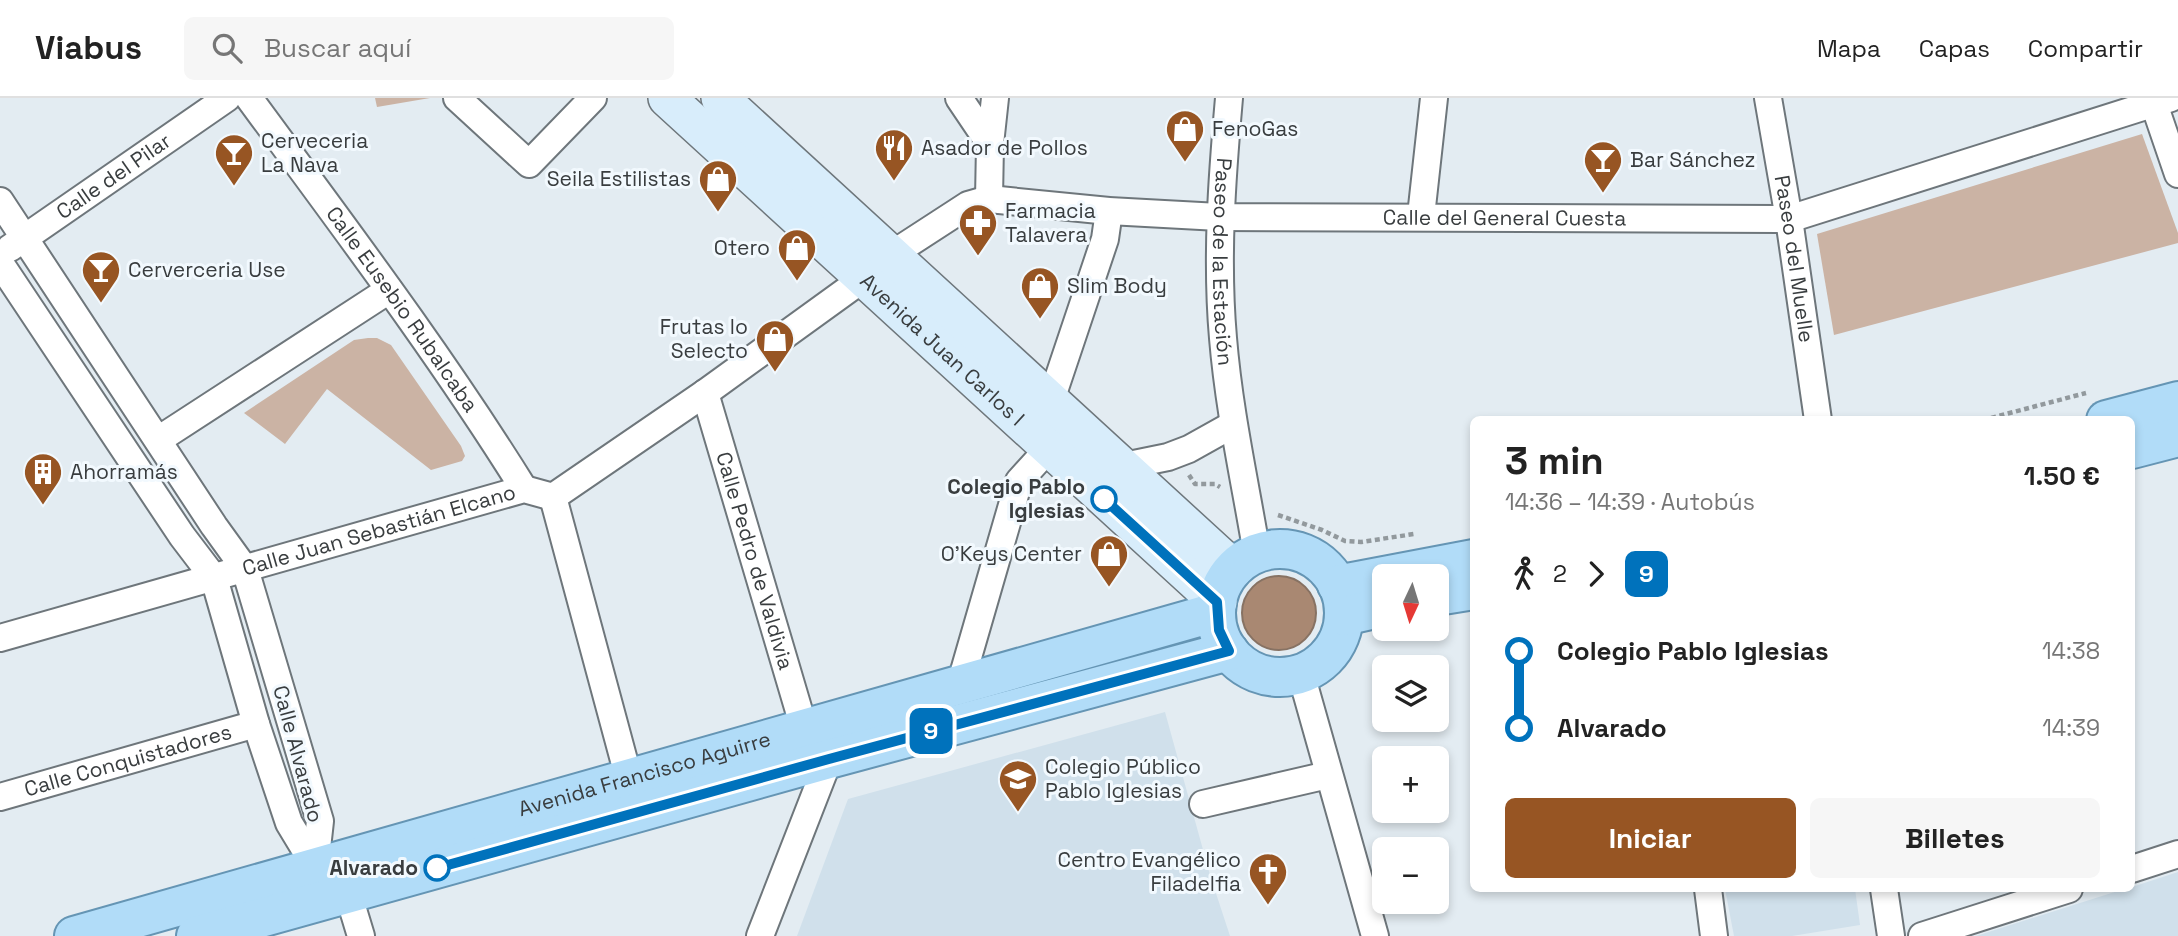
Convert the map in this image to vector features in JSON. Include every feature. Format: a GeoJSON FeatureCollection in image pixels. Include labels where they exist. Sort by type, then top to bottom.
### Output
{"type":"FeatureCollection","features":[{"type":"Feature","properties":{"kind":"main road"},"geometry":{"type":"LineString","coordinates":[[2097,406],[2178,401]]}},
{"type":"Feature","properties":{"kind":"main road"},"geometry":{"type":"LineString","coordinates":[[2135,448],[2178,437]]}},
{"type":"Feature","properties":{"kind":"main road","name":"Avenida Francisco Aguirre"},"geometry":{"type":"LineString","coordinates":[[74,936],[960,685],[1231,584],[1283,550],[1303,554],[1325,568],[1341,600]]}},
{"type":"Feature","properties":{"kind":"main road"},"geometry":{"type":"LineString","coordinates":[[1341,600],[1470,560]]}},
{"type":"Feature","properties":{"kind":"main road"},"geometry":{"type":"LineString","coordinates":[[1231,584],[1220,635],[1229,651],[1244,665],[1261,674],[1281,677],[1301,674],[1331,652],[1339,637],[1341,600]]}},
{"type":"Feature","properties":{"kind":"main road"},"geometry":{"type":"LineString","coordinates":[[1449,594],[1470,591]]}},
{"type":"Feature","properties":{"kind":"main road"},"geometry":{"type":"LineString","coordinates":[[1341,600],[1372,605]]}},
{"type":"Feature","properties":{"kind":"main road","name":"Avenida Francisco Aguirre"},"geometry":{"type":"LineString","coordinates":[[196,936],[829,759],[1229,651]]}},
{"type":"Feature","properties":{"kind":"street","name":"Calle del Pilar"},"geometry":{"type":"LineString","coordinates":[[0,255],[227,98]]}},
{"type":"Feature","properties":{"kind":"street","name":"Calle Eusebio Rubalcaba"},"geometry":{"type":"LineString","coordinates":[[249,98],[389,290],[492,438],[524,489]]}},
{"type":"Feature","properties":{"kind":"street"},"geometry":{"type":"LineString","coordinates":[[457,98],[530,164],[593,98]]}},
{"type":"Feature","properties":{"kind":"street","name":"Avenida Juan Carlos I"},"geometry":{"type":"LineString","coordinates":[[667,98],[878,267],[1051,400],[1124,466],[1231,584]]}},
{"type":"Feature","properties":{"kind":"street","name":"Avenida Juan Carlos I"},"geometry":{"type":"LineString","coordinates":[[720,98],[1049,447],[1231,584]]}},
{"type":"Feature","properties":{"kind":"street"},"geometry":{"type":"LineString","coordinates":[[959,98],[990,144]]}},
{"type":"Feature","properties":{"kind":"street"},"geometry":{"type":"LineString","coordinates":[[629,779],[553,497],[705,393],[968,205],[989,199],[990,144],[995,98]]}},
{"type":"Feature","properties":{"kind":"street","name":"Paseo de la Estación"},"geometry":{"type":"LineString","coordinates":[[1229,98],[1219,217],[1223,336],[1232,425],[1231,584]]}},
{"type":"Feature","properties":{"kind":"street"},"geometry":{"type":"LineString","coordinates":[[1421,216],[1434,98]]}},
{"type":"Feature","properties":{"kind":"street","name":"Paseo del Muelle"},"geometry":{"type":"LineString","coordinates":[[1768,98],[1789,219],[1817,416]]}},
{"type":"Feature","properties":{"kind":"street"},"geometry":{"type":"LineString","coordinates":[[2159,100],[2178,174]]}},
{"type":"Feature","properties":{"kind":"street","name":"Calle del General Cuesta"},"geometry":{"type":"LineString","coordinates":[[989,199],[1109,211],[1219,217],[1789,219],[2159,100]]}},
{"type":"Feature","properties":{"kind":"street","name":"Calle Alvarado"},"geometry":{"type":"LineString","coordinates":[[0,201],[245,569],[320,821],[315,866]]}},
{"type":"Feature","properties":{"kind":"street"},"geometry":{"type":"LineString","coordinates":[[1051,400],[1105,239],[1109,211]]}},
{"type":"Feature","properties":{"kind":"street","name":"Calle Alvarado"},"geometry":{"type":"LineString","coordinates":[[0,263],[182,536],[214,578],[256,724],[289,823],[315,866]]}},
{"type":"Feature","properties":{"kind":"street"},"geometry":{"type":"LineString","coordinates":[[158,440],[389,290]]}},
{"type":"Feature","properties":{"kind":"street","name":"Calle Pedro de Valdivia"},"geometry":{"type":"LineString","coordinates":[[705,393],[804,728]]}},
{"type":"Feature","properties":{"kind":"street"},"geometry":{"type":"LineString","coordinates":[[1124,466],[1168,457],[1189,449],[1232,425]]}},
{"type":"Feature","properties":{"kind":"street"},"geometry":{"type":"LineString","coordinates":[[960,685],[1019,481],[1049,447]]}},
{"type":"Feature","properties":{"kind":"street","name":"Calle Juan Sebastián Elcano"},"geometry":{"type":"LineString","coordinates":[[0,638],[524,489],[553,497]]}},
{"type":"Feature","properties":{"kind":"street"},"geometry":{"type":"LineString","coordinates":[[1301,674],[1328,775],[1372,886]]}},
{"type":"Feature","properties":{"kind":"street","name":"Calle Conquistadores"},"geometry":{"type":"LineString","coordinates":[[0,797],[256,724]]}},
{"type":"Feature","properties":{"kind":"street"},"geometry":{"type":"LineString","coordinates":[[760,936],[829,759]]}},
{"type":"Feature","properties":{"kind":"street"},"geometry":{"type":"LineString","coordinates":[[1203,804],[1328,775]]}},
{"type":"Feature","properties":{"kind":"street"},"geometry":{"type":"LineString","coordinates":[[2135,868],[2178,854]]}},
{"type":"Feature","properties":{"kind":"street"},"geometry":{"type":"LineString","coordinates":[[1708,892],[1714,936]]}},
{"type":"Feature","properties":{"kind":"street"},"geometry":{"type":"LineString","coordinates":[[1884,892],[1891,936]]}},
{"type":"Feature","properties":{"kind":"street"},"geometry":{"type":"LineString","coordinates":[[1922,936],[2060,892]]}},
{"type":"Feature","properties":{"kind":"street"},"geometry":{"type":"LineString","coordinates":[[348,893],[360,936]]}},
{"type":"Feature","properties":{"kind":"street"},"geometry":{"type":"LineString","coordinates":[[1374,914],[1375,936]]}},
{"type":"Feature","properties":{"kind":"path"},"geometry":{"type":"LineString","coordinates":[[2016,416],[2097,406]]}},
{"type":"Feature","properties":{"kind":"path"},"geometry":{"type":"LineString","coordinates":[[1187,471],[1195,484],[1215,484],[1229,492]]}},
{"type":"Feature","properties":{"kind":"path"},"geometry":{"type":"LineString","coordinates":[[1272,509],[1278,515],[1345,541],[1361,542],[1424,533]]}},
{"type":"Feature","properties":{"kind":"shaded area"},"geometry":{"type":"Polygon","coordinates":[[[375,98],[430,98],[377,107],[375,98]]]}},
{"type":"Feature","properties":{"kind":"shaded area"},"geometry":{"type":"Polygon","coordinates":[[[2142,134],[2178,233],[2178,243],[1834,335],[1817,234],[2142,134]]]}},
{"type":"Feature","properties":{"kind":"shaded area"},"geometry":{"type":"Polygon","coordinates":[[[377,338],[391,345],[461,446],[465,456],[462,461],[431,470],[327,389],[285,444],[244,413],[354,340],[377,338]]]}},
{"type":"Feature","properties":{"kind":"shaded area"},"geometry":{"type":"Polygon","coordinates":[[[1272,576],[1286,576],[1300,582],[1310,592],[1316,613],[1314,627],[1300,644],[1286,650],[1272,650],[1258,644],[1248,634],[1242,620],[1242,606],[1248,592],[1258,582],[1272,576]]]}},
{"type":"Feature","properties":{"kind":"shaded area","name":"Colegio Público Pablo Iglesias"},"geometry":{"type":"Polygon","coordinates":[[[1165,712],[1210,875],[1230,936],[797,936],[848,799],[1165,712]]]}},
{"type":"Feature","properties":{"kind":"shaded area"},"geometry":{"type":"Polygon","coordinates":[[[2178,872],[2178,936],[1976,936],[2115,892],[2135,892],[2135,886],[2178,872]]]}},
{"type":"Feature","properties":{"kind":"shaded area"},"geometry":{"type":"Polygon","coordinates":[[[1726,892],[1855,892],[1860,925],[1792,936],[1734,936],[1726,892]]]}},
{"type":"Feature","properties":{"kind":"bus line","name":"9"},"geometry":{"type":"LineString","coordinates":[[437,868],[1229,651],[1219,630],[1217,602],[1104,499]]}},
{"type":"Feature","properties":{"kind":"place","name":"FenoGas"},"geometry":{"type":"Point","coordinates":[1185,163]}},
{"type":"Feature","properties":{"kind":"place","name":"Asador de Pollos"},"geometry":{"type":"Point","coordinates":[894,182]}},
{"type":"Feature","properties":{"kind":"place","name":"Cerveceria La Nava"},"geometry":{"type":"Point","coordinates":[234,187]}},
{"type":"Feature","properties":{"kind":"place","name":"Bar Sánchez"},"geometry":{"type":"Point","coordinates":[1603,194]}},
{"type":"Feature","properties":{"kind":"place","name":"Seila Estilistas"},"geometry":{"type":"Point","coordinates":[718,213]}},
{"type":"Feature","properties":{"kind":"place","name":"Farmacia Talavera"},"geometry":{"type":"Point","coordinates":[978,257]}},
{"type":"Feature","properties":{"kind":"place","name":"Otero"},"geometry":{"type":"Point","coordinates":[797,282]}},
{"type":"Feature","properties":{"kind":"place","name":"Cerverceria Use"},"geometry":{"type":"Point","coordinates":[101,304]}},
{"type":"Feature","properties":{"kind":"place","name":"Slim Body"},"geometry":{"type":"Point","coordinates":[1040,320]}},
{"type":"Feature","properties":{"kind":"place","name":"Frutas lo Selecto"},"geometry":{"type":"Point","coordinates":[775,373]}},
{"type":"Feature","properties":{"kind":"place","name":"Colegio Pablo Iglesias"},"geometry":{"type":"Point","coordinates":[1104,499]}},
{"type":"Feature","properties":{"kind":"place","name":"Ahorramás"},"geometry":{"type":"Point","coordinates":[43,506]}},
{"type":"Feature","properties":{"kind":"place","name":"O'Keys Center"},"geometry":{"type":"Point","coordinates":[1109,588]}},
{"type":"Feature","properties":{"kind":"place","name":"Colegio Público Pablo Iglesias"},"geometry":{"type":"Point","coordinates":[1018,813]}},
{"type":"Feature","properties":{"kind":"place","name":"Alvarado"},"geometry":{"type":"Point","coordinates":[437,868]}},
{"type":"Feature","properties":{"kind":"place","name":"Centro Evangélico Filadelfia"},"geometry":{"type":"Point","coordinates":[1268,906]}}]}
